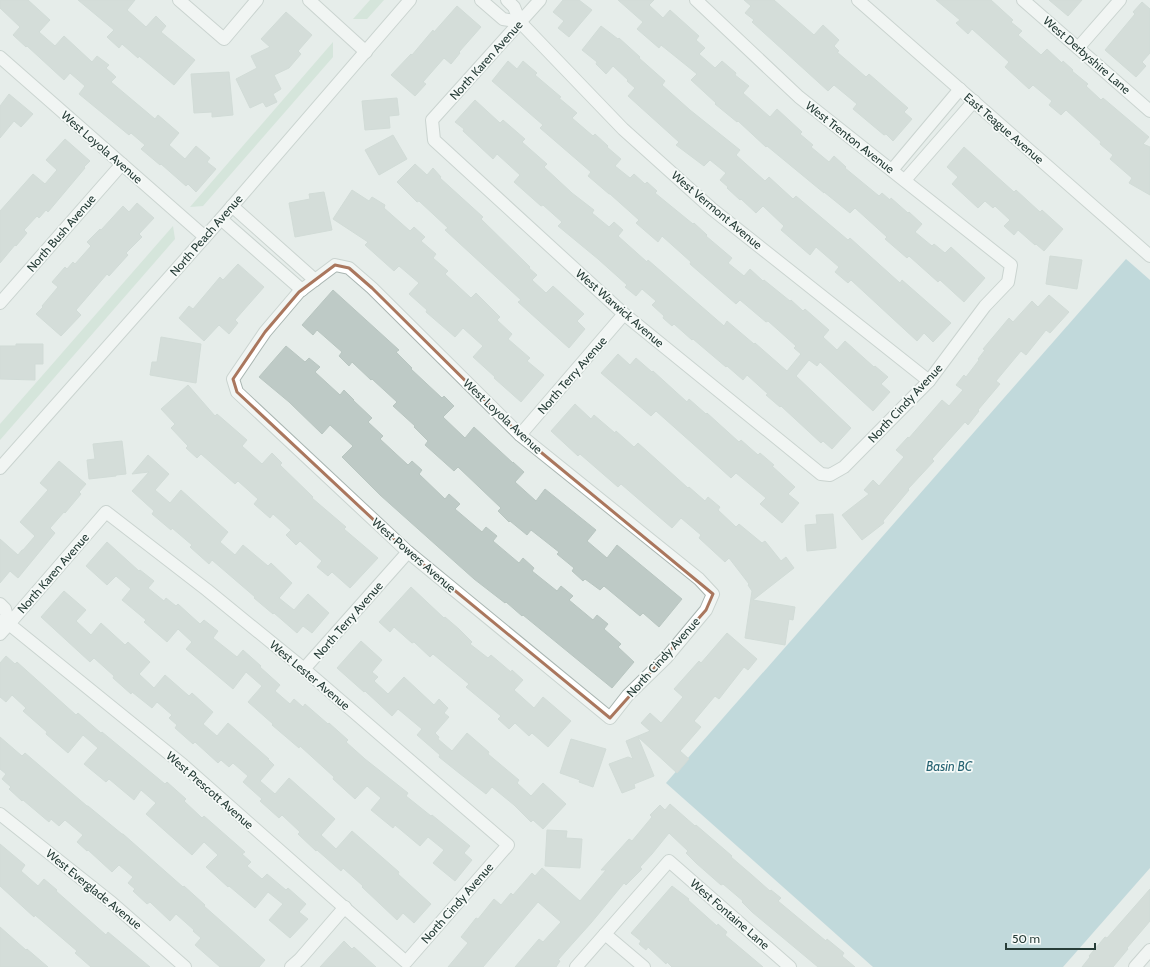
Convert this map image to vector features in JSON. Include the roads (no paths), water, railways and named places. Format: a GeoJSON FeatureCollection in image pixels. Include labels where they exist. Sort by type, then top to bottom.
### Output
{"type":"FeatureCollection","features":[{"type":"Feature","properties":{"kind":"street"},"geometry":{"type":"LineString","coordinates":[[179,0],[224,39],[257,0]]}},
{"type":"Feature","properties":{"kind":"street"},"geometry":{"type":"LineString","coordinates":[[309,0],[366,52]]}},
{"type":"Feature","properties":{"kind":"street","name":"North Peach Avenue"},"geometry":{"type":"LineString","coordinates":[[0,468],[221,219],[410,0]]}},
{"type":"Feature","properties":{"kind":"street"},"geometry":{"type":"LineString","coordinates":[[481,0],[502,19],[520,22]]}},
{"type":"Feature","properties":{"kind":"street","name":"West Vermont Avenue"},"geometry":{"type":"LineString","coordinates":[[506,0],[514,7],[520,22],[623,129],[712,209],[929,381]]}},
{"type":"Feature","properties":{"kind":"street","name":"North Karen Avenue"},"geometry":{"type":"LineString","coordinates":[[432,120],[540,0]]}},
{"type":"Feature","properties":{"kind":"street","name":"West Trenton Avenue"},"geometry":{"type":"LineString","coordinates":[[696,0],[799,97],[1011,265]]}},
{"type":"Feature","properties":{"kind":"street","name":"East Teague Avenue"},"geometry":{"type":"LineString","coordinates":[[858,0],[1150,256]]}},
{"type":"Feature","properties":{"kind":"street","name":"West Derbyshire Lane"},"geometry":{"type":"LineString","coordinates":[[1023,0],[1150,111]]}},
{"type":"Feature","properties":{"kind":"street"},"geometry":{"type":"LineString","coordinates":[[1078,48],[1120,0]]}},
{"type":"Feature","properties":{"kind":"street","name":"West Loyola Avenue"},"geometry":{"type":"LineString","coordinates":[[1,60],[205,237]]}},
{"type":"Feature","properties":{"kind":"street"},"geometry":{"type":"LineString","coordinates":[[892,170],[960,89]]}},
{"type":"Feature","properties":{"kind":"street"},"geometry":{"type":"LineString","coordinates":[[905,180],[974,101]]}},
{"type":"Feature","properties":{"kind":"street","name":"West Warwick Avenue"},"geometry":{"type":"LineString","coordinates":[[432,120],[434,140],[624,314],[821,474],[830,475]]}},
{"type":"Feature","properties":{"kind":"street","name":"North Bush Avenue"},"geometry":{"type":"LineString","coordinates":[[0,303],[122,164]]}},
{"type":"Feature","properties":{"kind":"street"},"geometry":{"type":"LineString","coordinates":[[221,219],[302,290],[315,280],[232,206]]}},
{"type":"Feature","properties":{"kind":"street","name":"West Loyola Avenue"},"geometry":{"type":"LineString","coordinates":[[315,280],[335,265],[349,268],[372,288],[520,435],[699,579],[713,594]]}},
{"type":"Feature","properties":{"kind":"street","name":"North Cindy Avenue"},"geometry":{"type":"LineString","coordinates":[[830,475],[844,467],[929,381],[985,306],[1008,282],[1011,265]]}},
{"type":"Feature","properties":{"kind":"street","name":"West Powers Avenue"},"geometry":{"type":"LineString","coordinates":[[302,290],[265,332],[233,379],[237,392],[408,552],[610,718]]}},
{"type":"Feature","properties":{"kind":"street","name":"North Terry Avenue"},"geometry":{"type":"LineString","coordinates":[[520,435],[624,314]]}},
{"type":"Feature","properties":{"kind":"street","name":"North Karen Avenue"},"geometry":{"type":"LineString","coordinates":[[0,634],[4,622],[106,512]]}},
{"type":"Feature","properties":{"kind":"street","name":"West Lester Avenue"},"geometry":{"type":"LineString","coordinates":[[106,512],[207,590],[304,669],[508,845]]}},
{"type":"Feature","properties":{"kind":"street","name":"North Terry Avenue"},"geometry":{"type":"LineString","coordinates":[[304,669],[408,552]]}},
{"type":"Feature","properties":{"kind":"street","name":"North Cindy Avenue"},"geometry":{"type":"LineString","coordinates":[[610,718],[628,695],[666,658],[706,610],[713,594]]}},
{"type":"Feature","properties":{"kind":"street"},"geometry":{"type":"LineString","coordinates":[[0,604],[6,609],[4,622]]}},
{"type":"Feature","properties":{"kind":"street","name":"West Prescott Avenue"},"geometry":{"type":"LineString","coordinates":[[4,622],[183,765],[406,962]]}},
{"type":"Feature","properties":{"kind":"street","name":"West Everglade Avenue"},"geometry":{"type":"LineString","coordinates":[[0,814],[112,903],[185,967]]}},
{"type":"Feature","properties":{"kind":"street","name":"North Cindy Avenue"},"geometry":{"type":"LineString","coordinates":[[406,962],[508,845]]}},
{"type":"Feature","properties":{"kind":"street","name":"West Fontaine Lane"},"geometry":{"type":"LineString","coordinates":[[605,934],[669,861],[790,967]]}},
{"type":"Feature","properties":{"kind":"street"},"geometry":{"type":"LineString","coordinates":[[291,967],[300,959],[345,908]]}},
{"type":"Feature","properties":{"kind":"street"},"geometry":{"type":"LineString","coordinates":[[576,967],[605,934],[644,967]]}},
{"type":"Feature","properties":{"kind":"street"},"geometry":{"type":"LineString","coordinates":[[1135,967],[1150,950]]}},
{"type":"Feature","properties":{"kind":"water","name":"Basin BC"},"geometry":{"type":"Polygon","coordinates":[[[1126,259],[1150,280],[1150,868],[1063,967],[873,967],[666,783],[1126,259]]]}}]}
